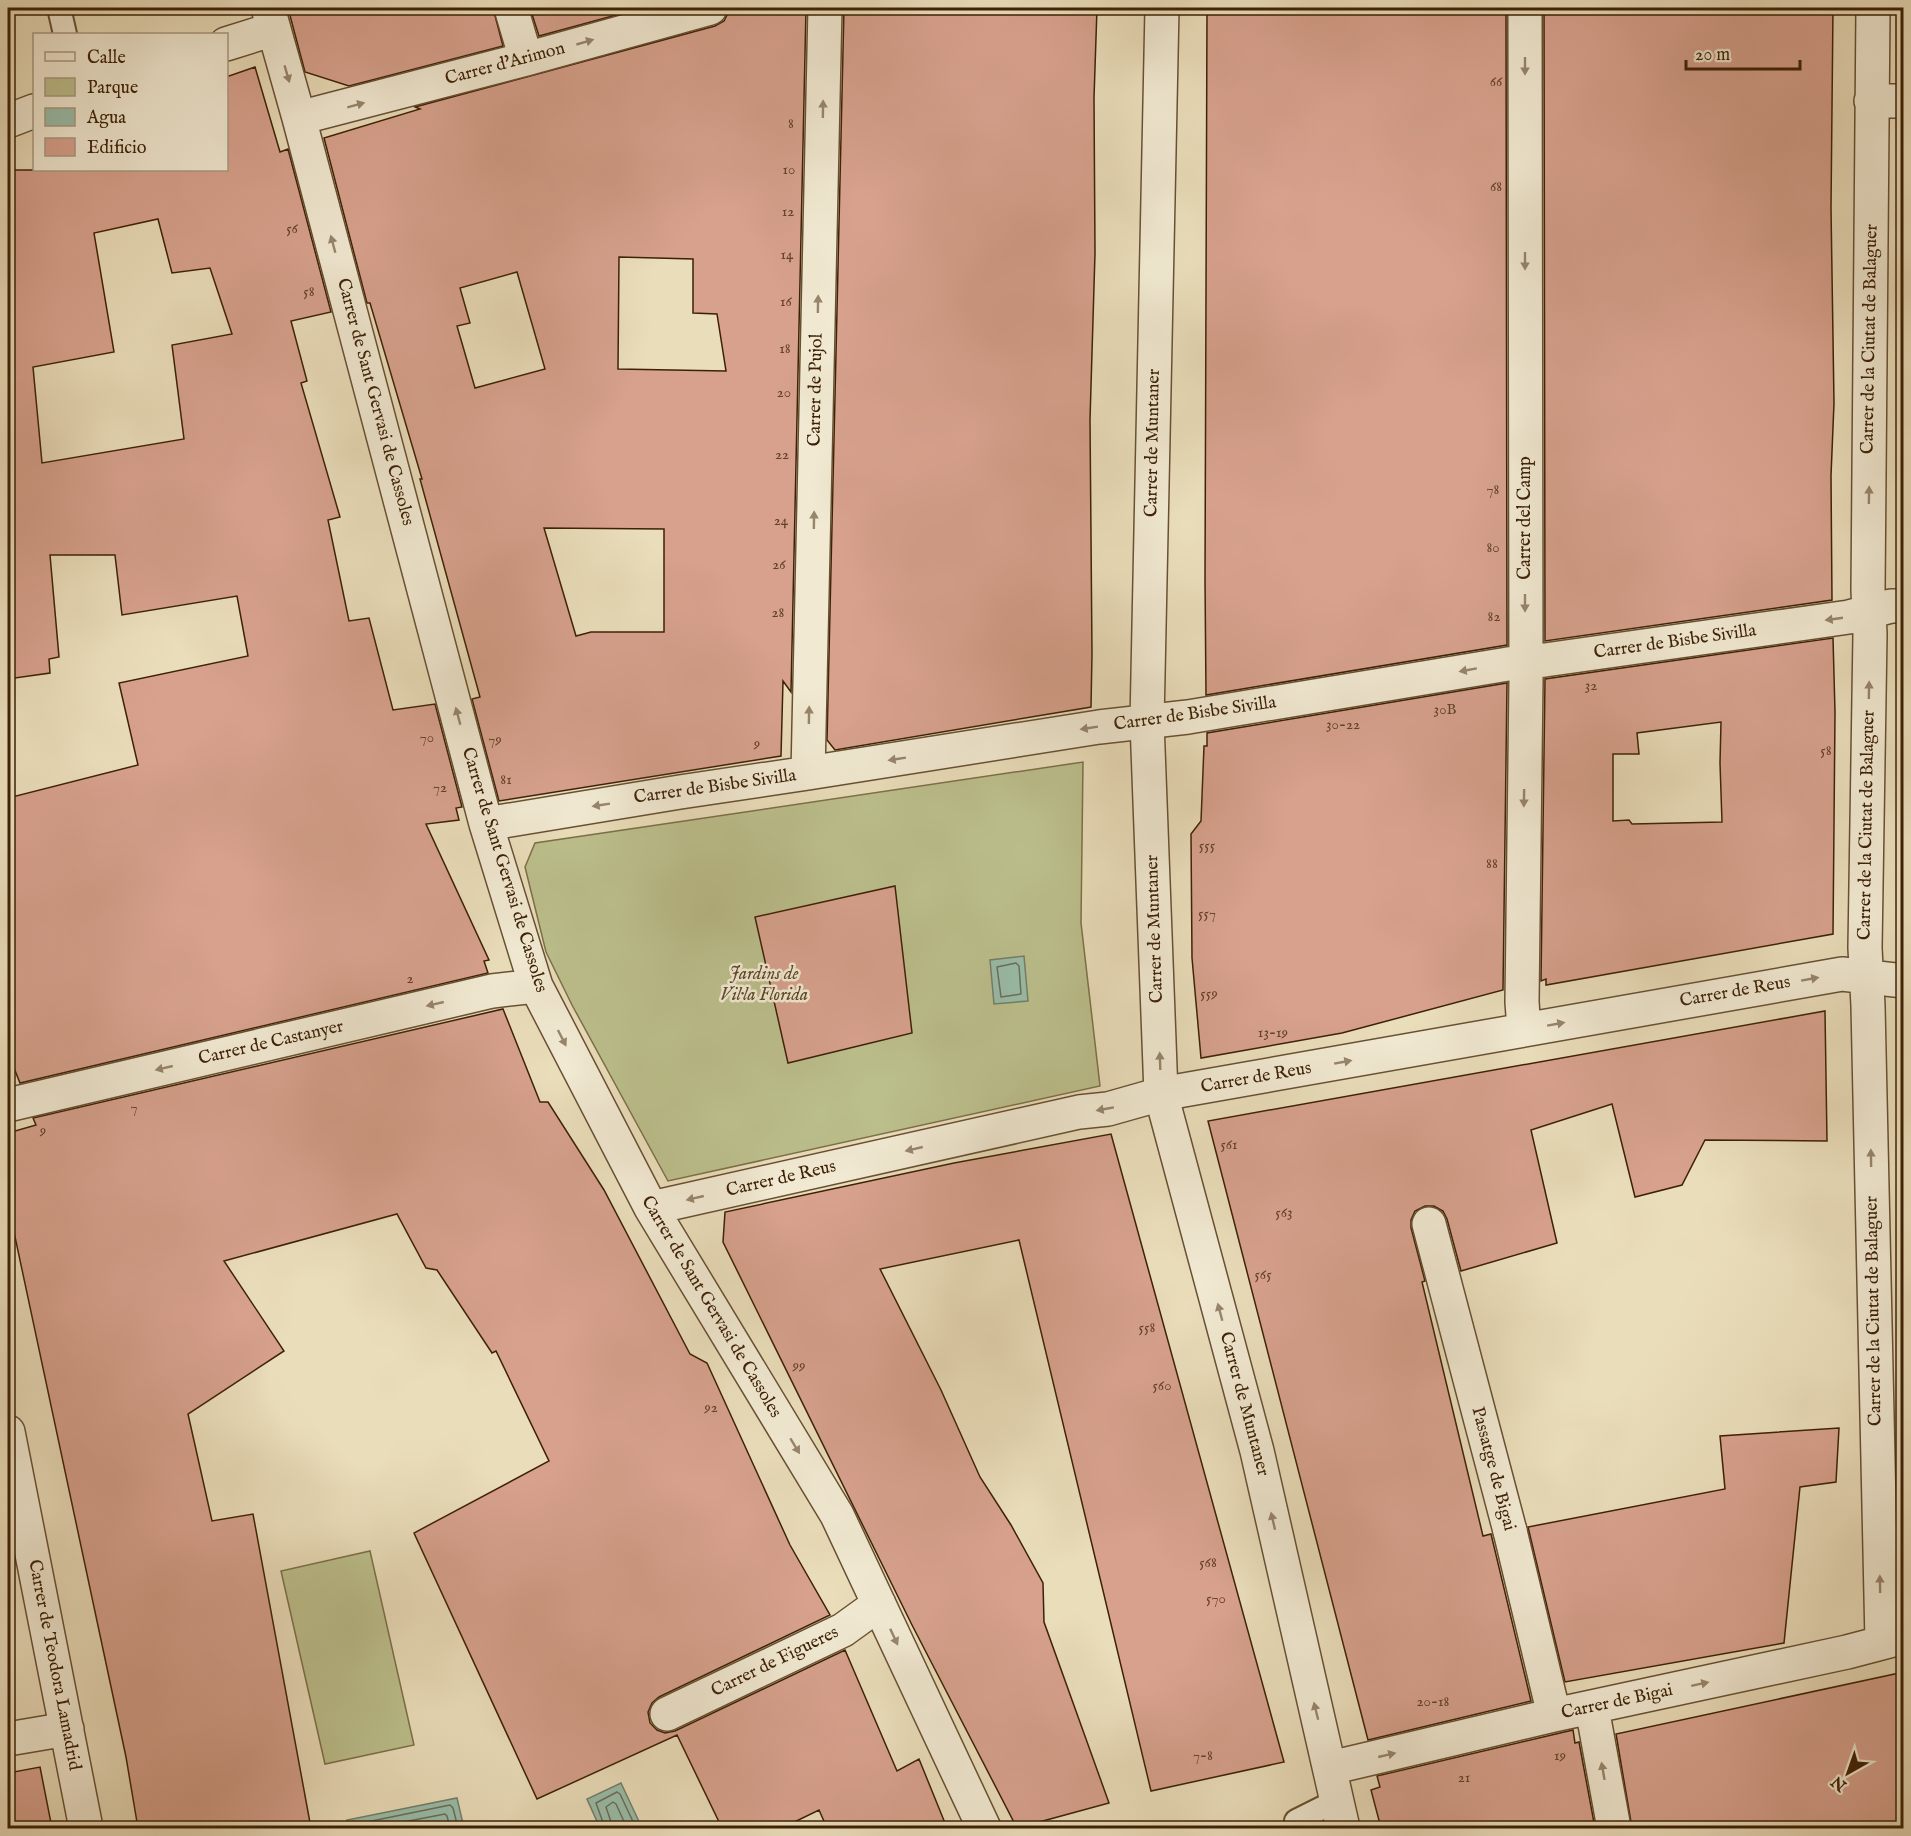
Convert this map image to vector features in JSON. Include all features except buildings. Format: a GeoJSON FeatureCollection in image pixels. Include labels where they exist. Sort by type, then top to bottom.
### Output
{"type":"FeatureCollection","features":[{"type":"Feature","properties":{"kind":"street"},"geometry":{"type":"LineString","coordinates":[[511,8],[526,59]]}},
{"type":"Feature","properties":{"kind":"street","name":"Carrer d'Arimon"},"geometry":{"type":"LineString","coordinates":[[299,118],[710,8]]}},
{"type":"Feature","properties":{"kind":"street","name":"Carrer de Pujol"},"geometry":{"type":"LineString","coordinates":[[808,774],[825,8]]}},
{"type":"Feature","properties":{"kind":"street","name":"Carrer de Muntaner"},"geometry":{"type":"LineString","coordinates":[[1162,8],[1147,722],[1161,1094],[1257,1451],[1340,1815]]}},
{"type":"Feature","properties":{"kind":"street","name":"Carrer del Camp"},"geometry":{"type":"LineString","coordinates":[[1524,1029],[1522,1002],[1526,662],[1526,8]]}},
{"type":"Feature","properties":{"kind":"street","name":"Carrer de la Ciutat de Balaguer"},"geometry":{"type":"LineString","coordinates":[[1873,8],[1865,948],[1893,1640]]}},
{"type":"Feature","properties":{"kind":"street"},"geometry":{"type":"LineString","coordinates":[[228,43],[271,18]]}},
{"type":"Feature","properties":{"kind":"street","name":"Carrer de Sant Gervasi de Cassoles"},"geometry":{"type":"LineString","coordinates":[[271,18],[486,824],[536,986],[651,1208],[837,1515],[984,1828]]}},
{"type":"Feature","properties":{"kind":"street"},"geometry":{"type":"LineString","coordinates":[[1871,101],[1904,101]]}},
{"type":"Feature","properties":{"kind":"street"},"geometry":{"type":"LineString","coordinates":[[8,121],[33,111]]}},
{"type":"Feature","properties":{"kind":"street","name":"Carrer de Bisbe Sivilla"},"geometry":{"type":"LineString","coordinates":[[486,824],[1099,727],[1147,722],[1526,662],[1837,619],[1891,606],[1904,606]]}},
{"type":"Feature","properties":{"kind":"street","name":"Carrer de Reus"},"geometry":{"type":"LineString","coordinates":[[651,1208],[1079,1112],[1107,1109],[1161,1094],[1842,974],[1904,981]]}},
{"type":"Feature","properties":{"kind":"street","name":"Carrer de Castanyer"},"geometry":{"type":"LineString","coordinates":[[8,1104],[492,991],[536,986]]}},
{"type":"Feature","properties":{"kind":"street","name":"Passatge de Bigai"},"geometry":{"type":"LineString","coordinates":[[1429,1224],[1510,1531],[1554,1715]]}},
{"type":"Feature","properties":{"kind":"street","name":"Carrer de Teodora Lamadrid"},"geometry":{"type":"LineString","coordinates":[[8,1432],[86,1828]]}},
{"type":"Feature","properties":{"kind":"street","name":"Carrer de Figueres"},"geometry":{"type":"LineString","coordinates":[[668,1714],[843,1630],[879,1604]]}},
{"type":"Feature","properties":{"kind":"street","name":"Carrer de Bigai"},"geometry":{"type":"LineString","coordinates":[[1330,1768],[1554,1715],[1893,1640]]}},
{"type":"Feature","properties":{"kind":"street"},"geometry":{"type":"LineString","coordinates":[[1592,1708],[1614,1828]]}},
{"type":"Feature","properties":{"kind":"street"},"geometry":{"type":"LineString","coordinates":[[8,1739],[67,1729]]}},
{"type":"Feature","properties":{"kind":"lane"},"geometry":{"type":"LineString","coordinates":[[59,8],[65,33]]}},
{"type":"Feature","properties":{"kind":"lane"},"geometry":{"type":"LineString","coordinates":[[1298,1828],[1296,1821],[1340,1815]]}},
{"type":"Feature","properties":{"kind":"green space","name":"Jardins de Vil·la Florida"},"geometry":{"type":"Polygon","coordinates":[[[1083,762],[1081,923],[1100,1086],[668,1181],[572,1005],[546,952],[525,867],[535,843],[1083,762]]]}},
{"type":"Feature","properties":{"kind":"green space"},"geometry":{"type":"Polygon","coordinates":[[[370,1551],[414,1745],[325,1764],[281,1571],[370,1551]]]}},
{"type":"Feature","properties":{"kind":"water"},"geometry":{"type":"Polygon","coordinates":[[[1024,956],[1028,1001],[994,1004],[990,960],[1024,956]]]}},
{"type":"Feature","properties":{"kind":"water"},"geometry":{"type":"Polygon","coordinates":[[[621,1783],[642,1828],[600,1828],[587,1799],[621,1783]]]}},
{"type":"Feature","properties":{"kind":"water"},"geometry":{"type":"Polygon","coordinates":[[[457,1798],[464,1828],[349,1828],[347,1820],[457,1798]]]}}]}
